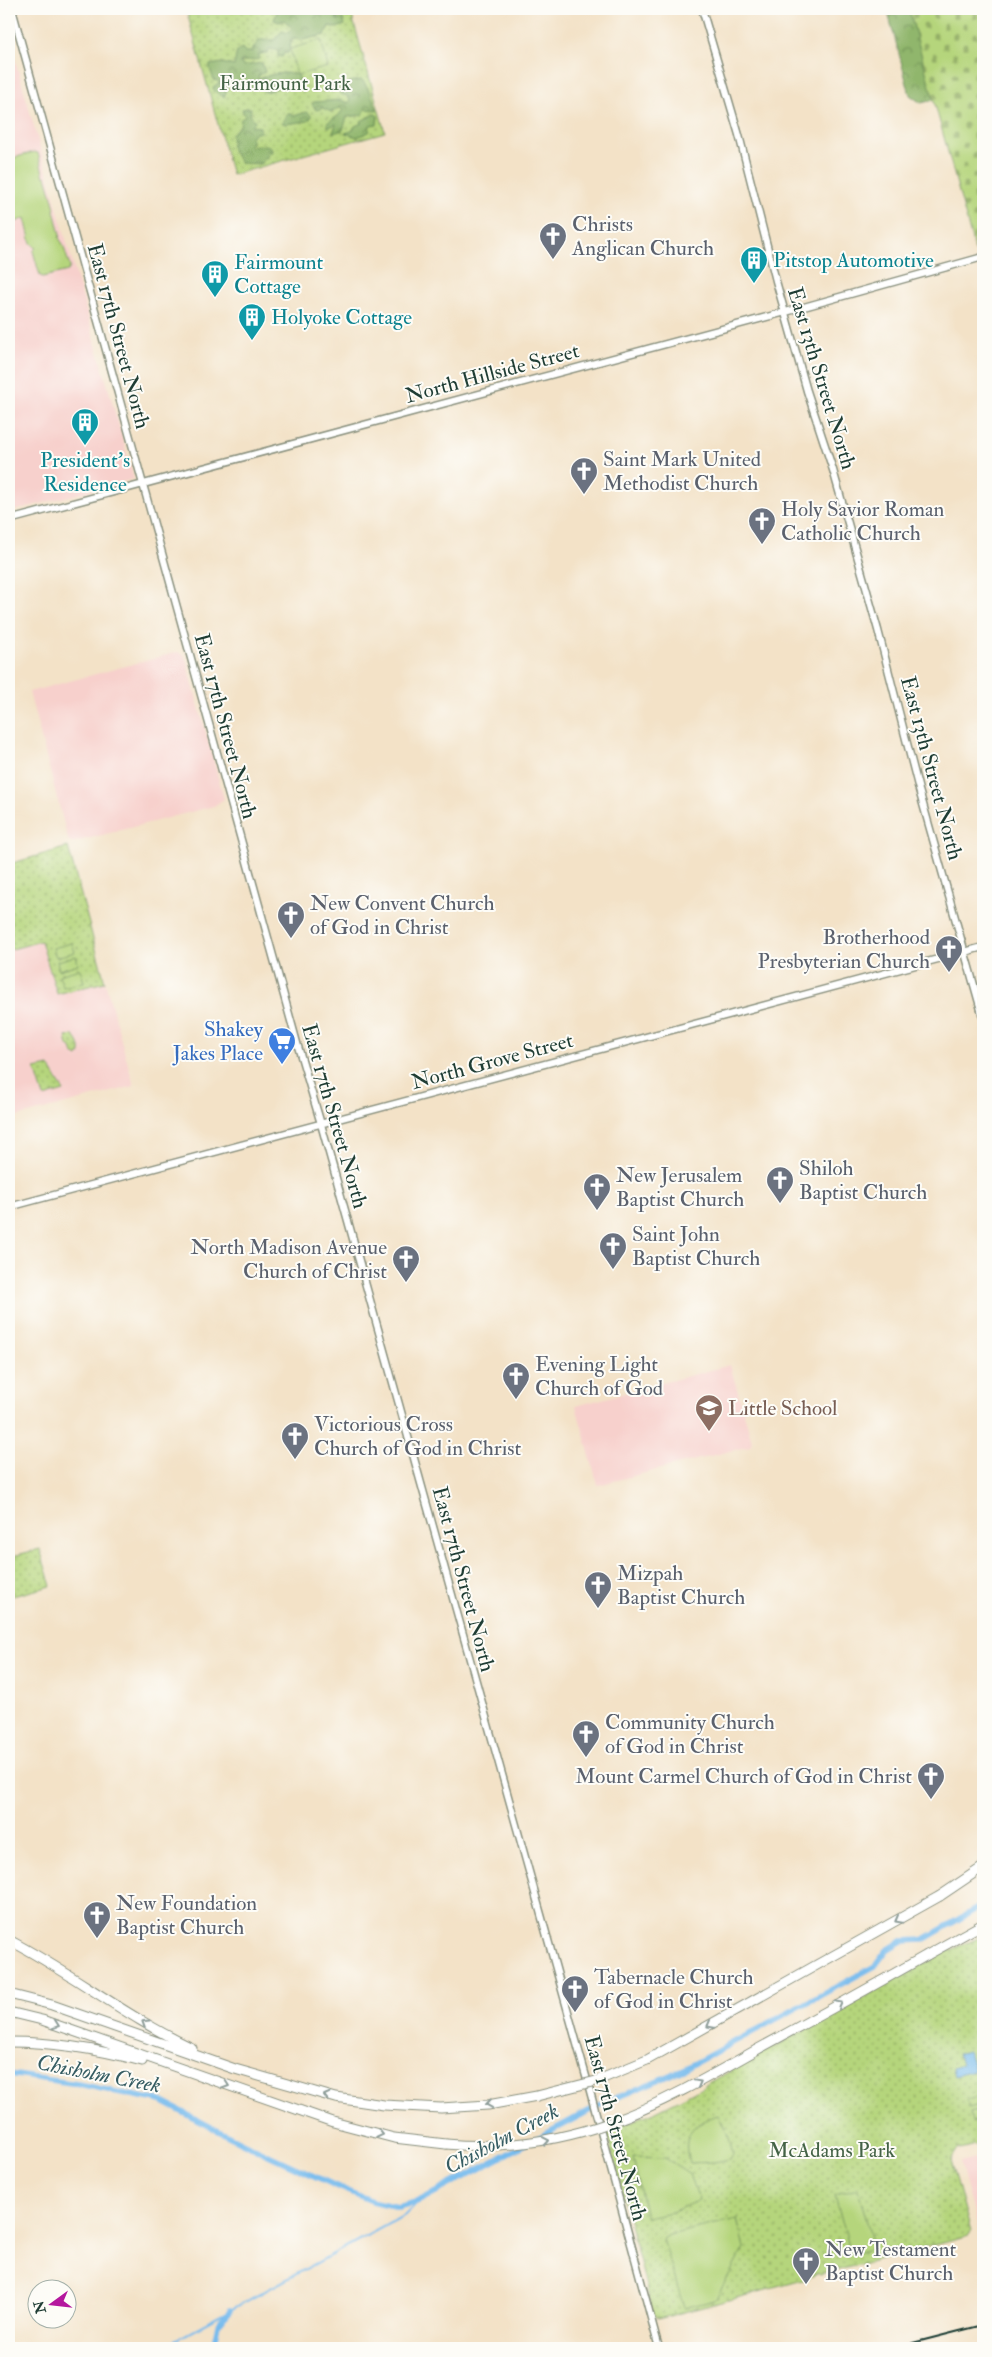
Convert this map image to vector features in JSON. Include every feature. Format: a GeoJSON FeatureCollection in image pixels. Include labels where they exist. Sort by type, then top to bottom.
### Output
{"type":"FeatureCollection","features":[{"type":"Feature","properties":{"kind":"highway"},"geometry":{"type":"LineString","coordinates":[[940,1896],[983,1867]]}},
{"type":"Feature","properties":{"kind":"highway"},"geometry":{"type":"LineString","coordinates":[[9,1994],[98,2020],[235,2069],[336,2098],[384,2105],[465,2107],[537,2096],[596,2081],[647,2060],[983,1873]]}},
{"type":"Feature","properties":{"kind":"highway"},"geometry":{"type":"LineString","coordinates":[[9,2012],[42,2020],[360,2130],[394,2138],[478,2147],[530,2143],[584,2133],[628,2117],[682,2092],[983,1924]]}},
{"type":"Feature","properties":{"kind":"highway"},"geometry":{"type":"LineString","coordinates":[[927,1955],[983,1931]]}},
{"type":"Feature","properties":{"kind":"highway"},"geometry":{"type":"LineString","coordinates":[[9,1940],[42,1957],[165,2036],[235,2069]]}},
{"type":"Feature","properties":{"kind":"highway"},"geometry":{"type":"LineString","coordinates":[[9,2042],[44,2042],[95,2049],[204,2077]]}},
{"type":"Feature","properties":{"kind":"street","name":"East 17th Street North"},"geometry":{"type":"LineString","coordinates":[[12,9],[659,2348]]}},
{"type":"Feature","properties":{"kind":"street","name":"East 13th Street North"},"geometry":{"type":"LineString","coordinates":[[702,9],[739,135],[785,312],[878,630],[983,1017]]}},
{"type":"Feature","properties":{"kind":"street","name":"North Hillside Street"},"geometry":{"type":"LineString","coordinates":[[9,520],[983,257]]}},
{"type":"Feature","properties":{"kind":"street","name":"North Grove Street"},"geometry":{"type":"LineString","coordinates":[[9,1207],[983,946]]}},
{"type":"Feature","properties":{"kind":"shaded area"},"geometry":{"type":"Polygon","coordinates":[[[9,38],[134,479],[9,512],[9,38]]]}},
{"type":"Feature","properties":{"kind":"shaded area"},"geometry":{"type":"Polygon","coordinates":[[[178,652],[185,656],[224,799],[214,806],[71,843],[68,839],[29,692],[178,652]]]}},
{"type":"Feature","properties":{"kind":"shaded area"},"geometry":{"type":"Polygon","coordinates":[[[41,941],[57,994],[105,982],[134,1086],[9,1119],[9,950],[41,941]]]}},
{"type":"Feature","properties":{"kind":"shaded area"},"geometry":{"type":"Polygon","coordinates":[[[730,1365],[752,1441],[750,1446],[598,1485],[576,1406],[730,1365]]]}},
{"type":"Feature","properties":{"kind":"shaded area"},"geometry":{"type":"Polygon","coordinates":[[[983,2156],[983,2231],[979,2232],[960,2162],[983,2156]]]}},
{"type":"Feature","properties":{"kind":"green space","name":"Fairmount Park"},"geometry":{"type":"Polygon","coordinates":[[[186,9],[350,9],[385,132],[232,175],[186,9]]]}},
{"type":"Feature","properties":{"kind":"green space"},"geometry":{"type":"Polygon","coordinates":[[[278,9],[336,9],[337,20],[343,19],[345,25],[336,28],[329,26],[325,35],[302,40],[294,39],[291,42],[288,53],[284,53],[282,57],[278,56],[278,50],[269,49],[267,53],[259,54],[259,59],[240,62],[243,66],[262,63],[265,72],[258,76],[259,79],[273,74],[288,73],[298,75],[300,80],[266,92],[256,86],[248,89],[235,83],[229,84],[224,97],[214,91],[213,87],[221,82],[214,80],[210,65],[222,63],[234,66],[237,51],[242,48],[245,52],[251,52],[259,40],[274,40],[282,31],[288,33],[292,28],[284,20],[279,22],[274,20],[278,9]]]}},
{"type":"Feature","properties":{"kind":"green space"},"geometry":{"type":"Polygon","coordinates":[[[887,9],[909,9],[934,100],[921,103],[910,95],[887,9]]]}},
{"type":"Feature","properties":{"kind":"green space"},"geometry":{"type":"Polygon","coordinates":[[[909,9],[983,9],[983,249],[975,251],[909,9]]]}},
{"type":"Feature","properties":{"kind":"green space"},"geometry":{"type":"Polygon","coordinates":[[[321,40],[328,67],[297,75],[290,49],[321,40]]]}},
{"type":"Feature","properties":{"kind":"green space"},"geometry":{"type":"Polygon","coordinates":[[[362,80],[377,110],[366,109],[362,115],[347,117],[343,130],[333,133],[336,124],[329,127],[327,123],[338,116],[343,110],[340,108],[331,112],[323,108],[316,110],[312,104],[314,102],[341,100],[348,103],[350,100],[348,96],[340,94],[338,88],[341,85],[345,86],[348,91],[351,91],[348,82],[362,80]]]}},
{"type":"Feature","properties":{"kind":"green space"},"geometry":{"type":"Polygon","coordinates":[[[251,108],[250,114],[255,121],[251,126],[260,127],[260,132],[253,134],[251,137],[252,142],[249,147],[266,145],[271,147],[272,151],[260,164],[241,163],[232,150],[231,134],[240,126],[241,119],[245,116],[242,109],[251,108]]]}},
{"type":"Feature","properties":{"kind":"green space"},"geometry":{"type":"Polygon","coordinates":[[[307,112],[312,116],[308,121],[285,124],[282,122],[288,113],[294,116],[307,112]]]}},
{"type":"Feature","properties":{"kind":"green space"},"geometry":{"type":"Polygon","coordinates":[[[375,114],[378,116],[377,124],[370,125],[369,132],[357,137],[345,133],[352,131],[355,126],[362,123],[361,121],[375,114]]]}},
{"type":"Feature","properties":{"kind":"green space"},"geometry":{"type":"Polygon","coordinates":[[[34,152],[38,153],[44,177],[46,176],[55,208],[59,238],[63,244],[70,267],[68,271],[43,277],[40,276],[33,251],[36,248],[31,243],[25,218],[9,225],[9,161],[10,159],[34,152]]]}},
{"type":"Feature","properties":{"kind":"green space"},"geometry":{"type":"Polygon","coordinates":[[[68,847],[105,982],[57,994],[41,941],[9,950],[9,864],[68,847]]]}},
{"type":"Feature","properties":{"kind":"green space"},"geometry":{"type":"Polygon","coordinates":[[[72,943],[75,952],[56,957],[53,948],[72,943]]]}},
{"type":"Feature","properties":{"kind":"green space"},"geometry":{"type":"Polygon","coordinates":[[[76,956],[78,964],[59,970],[57,961],[76,956]]]}},
{"type":"Feature","properties":{"kind":"green space"},"geometry":{"type":"Polygon","coordinates":[[[80,969],[84,982],[63,987],[59,975],[80,969]]]}},
{"type":"Feature","properties":{"kind":"green space"},"geometry":{"type":"Polygon","coordinates":[[[72,1035],[80,1045],[78,1057],[73,1054],[68,1046],[66,1037],[72,1035]]]}},
{"type":"Feature","properties":{"kind":"green space"},"geometry":{"type":"Polygon","coordinates":[[[49,1066],[64,1091],[44,1097],[35,1069],[49,1066]]]}},
{"type":"Feature","properties":{"kind":"green space"},"geometry":{"type":"Polygon","coordinates":[[[40,1549],[51,1586],[9,1597],[9,1557],[40,1549]]]}},
{"type":"Feature","properties":{"kind":"green space","name":"McAdams Park"},"geometry":{"type":"Polygon","coordinates":[[[983,1936],[983,2143],[957,2150],[951,2160],[971,2232],[969,2235],[820,2275],[817,2273],[809,2276],[807,2279],[658,2319],[654,2317],[606,2131],[652,2113],[680,2099],[942,1954],[983,1936]]]}},
{"type":"Feature","properties":{"kind":"green space"},"geometry":{"type":"Polygon","coordinates":[[[983,2096],[983,2105],[969,2109],[967,2100],[983,2096]]]}},
{"type":"Feature","properties":{"kind":"green space"},"geometry":{"type":"Polygon","coordinates":[[[983,2110],[983,2119],[972,2122],[970,2113],[983,2110]]]}},
{"type":"Feature","properties":{"kind":"green space"},"geometry":{"type":"Polygon","coordinates":[[[718,2115],[729,2138],[733,2154],[730,2159],[689,2163],[687,2145],[690,2132],[701,2122],[718,2115]]]}},
{"type":"Feature","properties":{"kind":"green space"},"geometry":{"type":"Polygon","coordinates":[[[633,2157],[665,2158],[690,2174],[699,2200],[672,2212],[646,2217],[633,2157]]]}},
{"type":"Feature","properties":{"kind":"green space"},"geometry":{"type":"Polygon","coordinates":[[[858,2189],[874,2248],[851,2254],[835,2195],[858,2189]]]}},
{"type":"Feature","properties":{"kind":"green space"},"geometry":{"type":"Polygon","coordinates":[[[737,2219],[744,2248],[715,2300],[684,2308],[663,2239],[669,2235],[737,2219]]]}},
{"type":"Feature","properties":{"kind":"water"},"geometry":{"type":"Polygon","coordinates":[[[968,2051],[974,2071],[954,2076],[952,2068],[961,2065],[958,2054],[968,2051]]]}},
{"type":"Feature","properties":{"kind":"waterway","name":"Chisholm Creek"},"geometry":{"type":"LineString","coordinates":[[536,2139],[604,2103],[684,2069],[875,1966],[887,1950],[902,1941],[923,1940],[983,1905]]}},
{"type":"Feature","properties":{"kind":"waterway","name":"Chisholm Creek"},"geometry":{"type":"LineString","coordinates":[[9,2074],[78,2084],[161,2101],[240,2142],[336,2186],[372,2201],[398,2207],[419,2201],[526,2144]]}},
{"type":"Feature","properties":{"kind":"waterway"},"geometry":{"type":"LineString","coordinates":[[160,2348],[405,2215],[419,2201]]}},
{"type":"Feature","properties":{"kind":"waterway"},"geometry":{"type":"LineString","coordinates":[[213,2348],[218,2324],[230,2310]]}},
{"type":"Feature","properties":{"kind":"railway"},"geometry":{"type":"LineString","coordinates":[[893,2348],[983,2325]]}},
{"type":"Feature","properties":{"kind":"place","name":"Christs Anglican Church"},"geometry":{"type":"Point","coordinates":[553,260]}},
{"type":"Feature","properties":{"kind":"place","name":"Pitstop Automotive"},"geometry":{"type":"Point","coordinates":[754,284]}},
{"type":"Feature","properties":{"kind":"place","name":"Fairmount Cottage"},"geometry":{"type":"Point","coordinates":[215,298]}},
{"type":"Feature","properties":{"kind":"place","name":"Holyoke Cottage"},"geometry":{"type":"Point","coordinates":[252,341]}},
{"type":"Feature","properties":{"kind":"place","name":"President's Residence"},"geometry":{"type":"Point","coordinates":[85,446]}},
{"type":"Feature","properties":{"kind":"place","name":"Saint Mark United Methodist Church"},"geometry":{"type":"Point","coordinates":[584,495]}},
{"type":"Feature","properties":{"kind":"place","name":"Holy Savior Roman Catholic Church"},"geometry":{"type":"Point","coordinates":[762,545]}},
{"type":"Feature","properties":{"kind":"place","name":"New Convent Church of God in Christ"},"geometry":{"type":"Point","coordinates":[291,939]}},
{"type":"Feature","properties":{"kind":"place","name":"Brotherhood Presbyterian Church"},"geometry":{"type":"Point","coordinates":[949,973]}},
{"type":"Feature","properties":{"kind":"place","name":"Shakey Jakes Place"},"geometry":{"type":"Point","coordinates":[282,1065]}},
{"type":"Feature","properties":{"kind":"place","name":"Shiloh Baptist Church"},"geometry":{"type":"Point","coordinates":[780,1204]}},
{"type":"Feature","properties":{"kind":"place","name":"New Jerusalem Baptist Church"},"geometry":{"type":"Point","coordinates":[597,1211]}},
{"type":"Feature","properties":{"kind":"place","name":"Saint John Baptist Church"},"geometry":{"type":"Point","coordinates":[613,1270]}},
{"type":"Feature","properties":{"kind":"place","name":"North Madison Avenue Church of Christ"},"geometry":{"type":"Point","coordinates":[406,1283]}},
{"type":"Feature","properties":{"kind":"place","name":"Evening Light Church of God"},"geometry":{"type":"Point","coordinates":[516,1400]}},
{"type":"Feature","properties":{"kind":"place","name":"Little School"},"geometry":{"type":"Point","coordinates":[709,1432]}},
{"type":"Feature","properties":{"kind":"place","name":"Victorious Cross Church of God in Christ"},"geometry":{"type":"Point","coordinates":[295,1460]}},
{"type":"Feature","properties":{"kind":"place","name":"Mizpah Baptist Church"},"geometry":{"type":"Point","coordinates":[598,1609]}},
{"type":"Feature","properties":{"kind":"place","name":"Community Church of God in Christ"},"geometry":{"type":"Point","coordinates":[586,1758]}},
{"type":"Feature","properties":{"kind":"place","name":"Mount Carmel Church of God in Christ"},"geometry":{"type":"Point","coordinates":[931,1800]}},
{"type":"Feature","properties":{"kind":"place","name":"New Foundation Baptist Church"},"geometry":{"type":"Point","coordinates":[97,1939]}},
{"type":"Feature","properties":{"kind":"place","name":"Tabernacle Church of God in Christ"},"geometry":{"type":"Point","coordinates":[575,2013]}},
{"type":"Feature","properties":{"kind":"place","name":"New Testament Baptist Church"},"geometry":{"type":"Point","coordinates":[806,2285]}}]}
